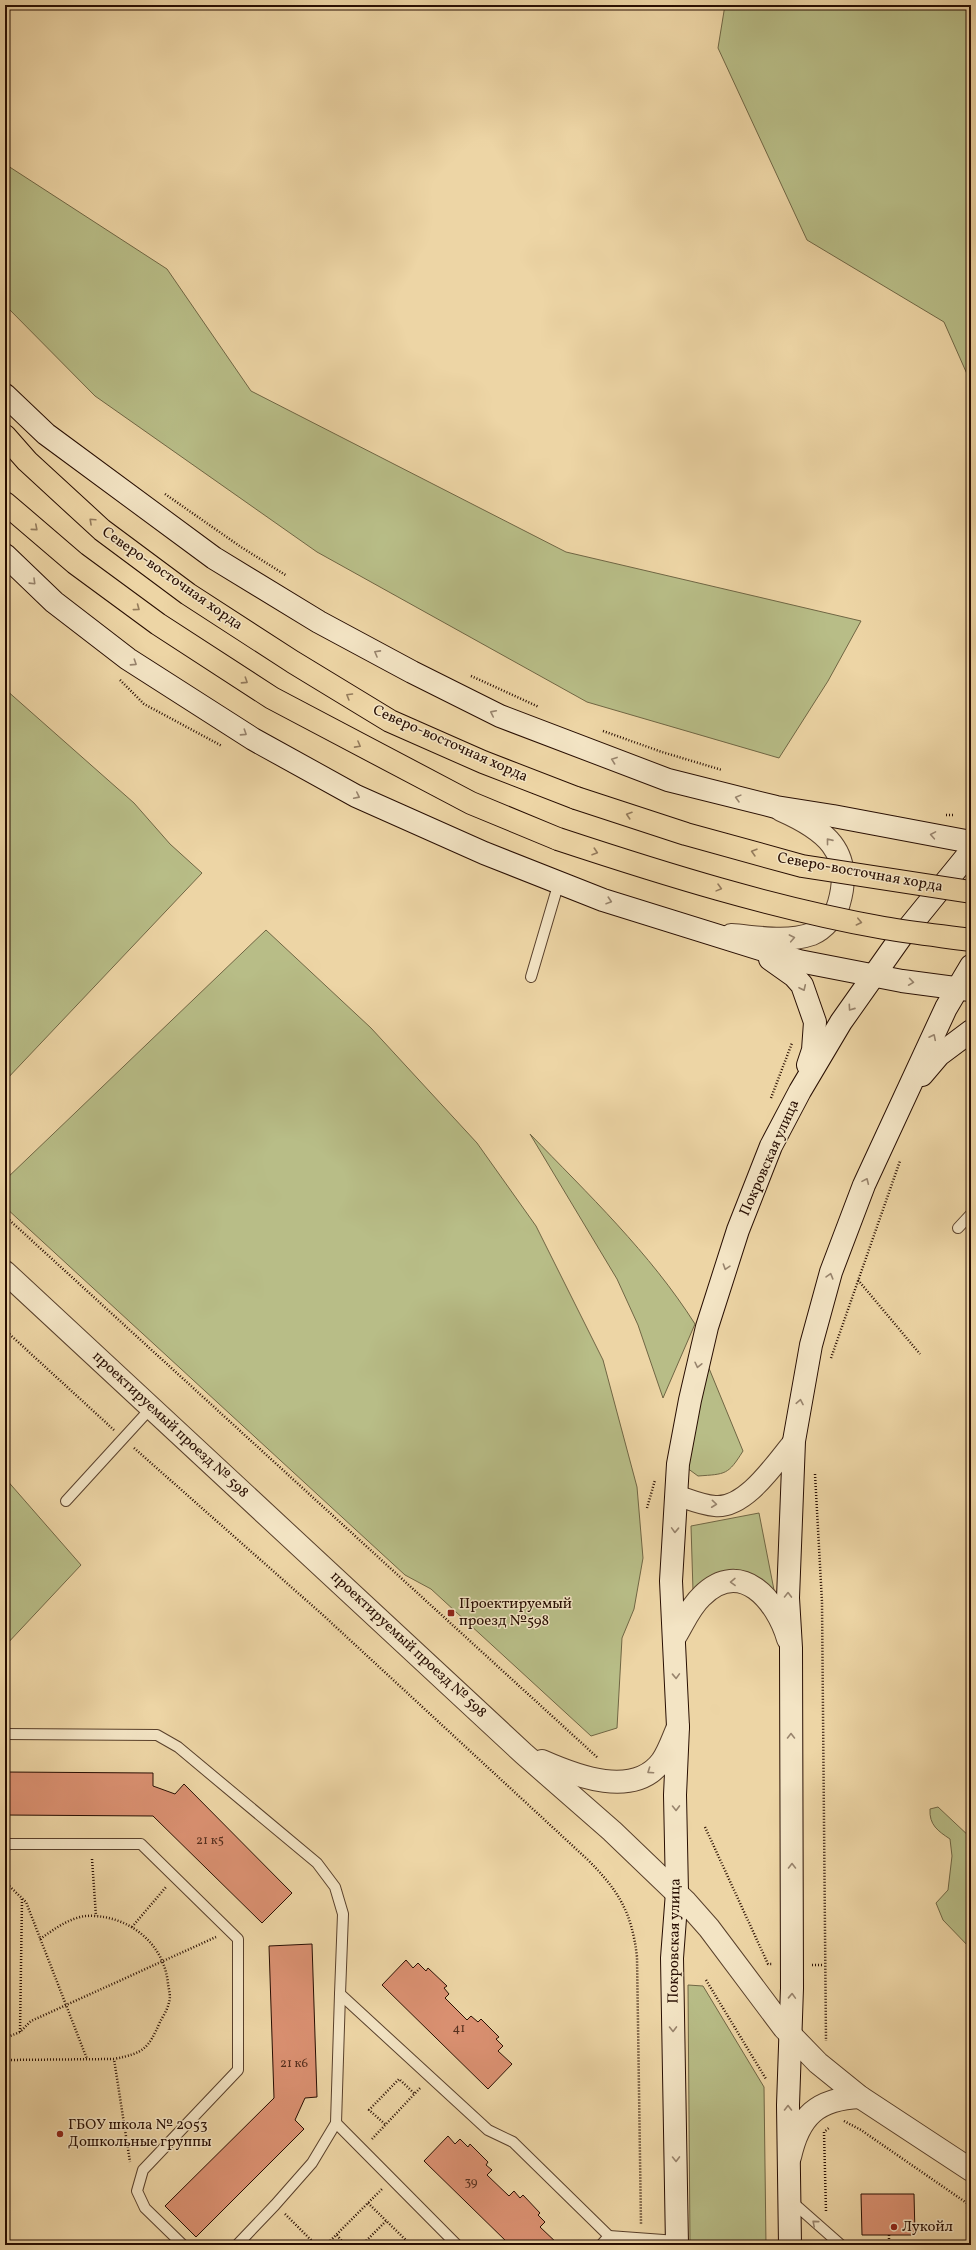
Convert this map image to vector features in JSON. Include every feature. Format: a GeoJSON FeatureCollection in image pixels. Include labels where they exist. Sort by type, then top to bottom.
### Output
{"type":"FeatureCollection","features":[{"type":"Feature","properties":{"kind":"highway","name":"Северо-восточная хорда"},"geometry":{"type":"LineString","coordinates":[[5,436],[27,461],[102,530],[188,594],[293,662],[390,721],[483,762],[576,798],[686,834],[802,866],[971,892]]}},
{"type":"Feature","properties":{"kind":"highway"},"geometry":{"type":"LineString","coordinates":[[5,503],[75,563],[158,624],[272,698],[471,803],[558,839],[654,871],[784,906],[884,928],[971,940]]}},
{"type":"Feature","properties":{"kind":"main road"},"geometry":{"type":"LineString","coordinates":[[5,395],[46,434],[214,558],[319,622],[412,672],[500,716],[668,780],[776,808],[833,816],[971,842]]}},
{"type":"Feature","properties":{"kind":"main road"},"geometry":{"type":"LineString","coordinates":[[5,555],[54,602],[128,659],[253,739],[356,796],[484,853],[603,900],[799,961],[873,976],[964,990]]}},
{"type":"Feature","properties":{"kind":"main road"},"geometry":{"type":"LineString","coordinates":[[711,933],[787,940],[813,934],[828,922],[838,906],[844,885],[843,867],[832,844],[822,832],[806,822],[776,808]]}},
{"type":"Feature","properties":{"kind":"main road","name":"Покровская улица"},"geometry":{"type":"LineString","coordinates":[[677,2243],[672,1958],[677,1892],[675,1795],[678,1727],[675,1637],[671,1581],[678,1464],[690,1400],[707,1327],[738,1230],[771,1146],[800,1091],[842,1022],[873,976],[930,899],[971,852]]}},
{"type":"Feature","properties":{"kind":"main road"},"geometry":{"type":"LineString","coordinates":[[711,933],[776,962],[802,985],[815,1022],[813,1050],[800,1091]]}},
{"type":"Feature","properties":{"kind":"main road"},"geometry":{"type":"LineString","coordinates":[[790,2245],[789,2162],[792,1965],[791,1648],[788,1598],[794,1441],[811,1345],[831,1272],[864,1185],[904,1097],[964,990],[971,966]]}},
{"type":"Feature","properties":{"kind":"main road"},"geometry":{"type":"LineString","coordinates":[[904,1097],[939,1055],[971,1030]]}},
{"type":"Feature","properties":{"kind":"main road","name":"проектируемый проезд № 598"},"geometry":{"type":"LineString","coordinates":[[5,1272],[524,1754],[612,1831],[677,1892],[709,1928],[766,2006],[818,2063],[860,2097],[971,2170]]}},
{"type":"Feature","properties":{"kind":"main road"},"geometry":{"type":"LineString","coordinates":[[675,1637],[694,1606],[710,1589],[720,1584],[740,1582],[751,1586],[770,1601],[784,1626],[791,1648]]}},
{"type":"Feature","properties":{"kind":"main road"},"geometry":{"type":"LineString","coordinates":[[524,1754],[590,1779],[628,1780],[647,1773],[662,1761],[678,1727]]}},
{"type":"Feature","properties":{"kind":"main road"},"geometry":{"type":"LineString","coordinates":[[789,2162],[799,2128],[818,2107],[840,2098],[860,2097]]}},
{"type":"Feature","properties":{"kind":"street"},"geometry":{"type":"LineString","coordinates":[[676,1495],[716,1506],[738,1500],[758,1484],[794,1441]]}},
{"type":"Feature","properties":{"kind":"lane"},"geometry":{"type":"LineString","coordinates":[[531,977],[560,882]]}},
{"type":"Feature","properties":{"kind":"lane"},"geometry":{"type":"LineString","coordinates":[[958,1228],[971,1214]]}},
{"type":"Feature","properties":{"kind":"lane"},"geometry":{"type":"LineString","coordinates":[[66,1501],[151,1408]]}},
{"type":"Feature","properties":{"kind":"lane"},"geometry":{"type":"LineString","coordinates":[[5,1734],[157,1736],[178,1747],[317,1863],[335,1888],[343,1914],[336,2123],[312,2163],[237,2245]]}},
{"type":"Feature","properties":{"kind":"lane"},"geometry":{"type":"LineString","coordinates":[[5,1847],[8,1844],[141,1844],[238,1939],[238,2070],[143,2170],[137,2191],[145,2208],[183,2245]]}},
{"type":"Feature","properties":{"kind":"lane"},"geometry":{"type":"LineString","coordinates":[[340,1994],[488,2130],[513,2142],[609,2236],[641,2238],[677,2243]]}},
{"type":"Feature","properties":{"kind":"lane"},"geometry":{"type":"LineString","coordinates":[[336,2123],[457,2245]]}},
{"type":"Feature","properties":{"kind":"lane"},"geometry":{"type":"LineString","coordinates":[[790,2200],[842,2245]]}},
{"type":"Feature","properties":{"kind":"lane"},"geometry":{"type":"LineString","coordinates":[[601,2245],[609,2236]]}},
{"type":"Feature","properties":{"kind":"path"},"geometry":{"type":"LineString","coordinates":[[159,490],[241,547],[288,576]]}},
{"type":"Feature","properties":{"kind":"path"},"geometry":{"type":"LineString","coordinates":[[465,674],[543,708]]}},
{"type":"Feature","properties":{"kind":"path"},"geometry":{"type":"LineString","coordinates":[[602,731],[662,752],[729,772]]}},
{"type":"Feature","properties":{"kind":"path"},"geometry":{"type":"LineString","coordinates":[[938,815],[954,815]]}},
{"type":"Feature","properties":{"kind":"path"},"geometry":{"type":"LineString","coordinates":[[829,1366],[903,1153]]}},
{"type":"Feature","properties":{"kind":"path"},"geometry":{"type":"LineString","coordinates":[[5,1216],[600,1759]]}},
{"type":"Feature","properties":{"kind":"path"},"geometry":{"type":"LineString","coordinates":[[858,1280],[920,1354]]}},
{"type":"Feature","properties":{"kind":"path"},"geometry":{"type":"LineString","coordinates":[[5,1330],[124,1439],[324,1616],[588,1860],[609,1881],[621,1898],[632,1926],[637,1957],[641,2238]]}},
{"type":"Feature","properties":{"kind":"path"},"geometry":{"type":"LineString","coordinates":[[815,1466],[822,1602],[824,1965],[826,2046]]}},
{"type":"Feature","properties":{"kind":"path"},"geometry":{"type":"LineString","coordinates":[[705,1827],[768,1964],[824,1965]]}},
{"type":"Feature","properties":{"kind":"path"},"geometry":{"type":"LineString","coordinates":[[91,1844],[96,1916]]}},
{"type":"Feature","properties":{"kind":"path"},"geometry":{"type":"LineString","coordinates":[[132,1927],[174,1877]]}},
{"type":"Feature","properties":{"kind":"path"},"geometry":{"type":"LineString","coordinates":[[5,1882],[26,1902],[87,2059]]}},
{"type":"Feature","properties":{"kind":"path"},"geometry":{"type":"LineString","coordinates":[[20,2032],[22,1898]]}},
{"type":"Feature","properties":{"kind":"path"},"geometry":{"type":"LineString","coordinates":[[5,2060],[114,2059],[136,2054],[151,2042],[170,2002],[168,1975],[162,1961],[152,1944],[132,1927],[113,1919],[96,1916],[81,1917],[62,1924],[40,1939]]}},
{"type":"Feature","properties":{"kind":"path"},"geometry":{"type":"LineString","coordinates":[[5,2038],[20,2032],[31,2020],[229,1931]]}},
{"type":"Feature","properties":{"kind":"path"},"geometry":{"type":"LineString","coordinates":[[706,1980],[766,2079]]}},
{"type":"Feature","properties":{"kind":"path"},"geometry":{"type":"LineString","coordinates":[[114,2059],[133,2180],[137,2191]]}},
{"type":"Feature","properties":{"kind":"path"},"geometry":{"type":"LineString","coordinates":[[362,2149],[430,2077]]}},
{"type":"Feature","properties":{"kind":"path"},"geometry":{"type":"LineString","coordinates":[[386,2124],[369,2110],[399,2079],[415,2094]]}},
{"type":"Feature","properties":{"kind":"path"},"geometry":{"type":"LineString","coordinates":[[839,2122],[844,2121],[860,2130],[971,2206]]}},
{"type":"Feature","properties":{"kind":"path"},"geometry":{"type":"LineString","coordinates":[[826,2232],[824,2132],[834,2123]]}},
{"type":"Feature","properties":{"kind":"path"},"geometry":{"type":"LineString","coordinates":[[326,2245],[391,2180]]}},
{"type":"Feature","properties":{"kind":"path"},"geometry":{"type":"LineString","coordinates":[[368,2203],[410,2245]]}},
{"type":"Feature","properties":{"kind":"path"},"geometry":{"type":"LineString","coordinates":[[275,2205],[316,2245]]}},
{"type":"Feature","properties":{"kind":"path"},"geometry":{"type":"LineString","coordinates":[[362,2245],[386,2221]]}},
{"type":"Feature","properties":{"kind":"path"},"geometry":{"type":"LineString","coordinates":[[337,2234],[345,2245]]}},
{"type":"Feature","properties":{"kind":"path"},"geometry":{"type":"LineString","coordinates":[[888,2235],[889,2245]]}},
{"type":"Feature","properties":{"kind":"green space"},"geometry":{"type":"Polygon","coordinates":[[[725,5],[971,5],[971,383],[944,322],[807,240],[718,48],[725,5]]]}},
{"type":"Feature","properties":{"kind":"green space"},"geometry":{"type":"Polygon","coordinates":[[[5,164],[167,269],[251,391],[566,552],[861,621],[828,681],[779,758],[587,702],[317,552],[95,396],[5,305],[5,164]]]}},
{"type":"Feature","properties":{"kind":"green space"},"geometry":{"type":"Polygon","coordinates":[[[5,689],[134,803],[170,844],[202,873],[5,1081],[5,689]]]}},
{"type":"Feature","properties":{"kind":"green space"},"geometry":{"type":"Polygon","coordinates":[[[266,930],[371,1028],[477,1143],[536,1226],[603,1360],[637,1487],[643,1558],[634,1609],[622,1638],[617,1728],[591,1736],[431,1589],[405,1575],[5,1207],[5,1180],[266,930]]]}},
{"type":"Feature","properties":{"kind":"green space"},"geometry":{"type":"Polygon","coordinates":[[[530,1134],[596,1202],[638,1249],[677,1298],[695,1324],[663,1398],[638,1325],[617,1279],[530,1134]]]}},
{"type":"Feature","properties":{"kind":"green space"},"geometry":{"type":"Polygon","coordinates":[[[706,1361],[743,1451],[734,1465],[725,1472],[715,1475],[698,1476],[683,1465],[706,1361]]]}},
{"type":"Feature","properties":{"kind":"green space"},"geometry":{"type":"Polygon","coordinates":[[[5,1478],[81,1565],[5,1646],[5,1478]]]}},
{"type":"Feature","properties":{"kind":"green space"},"geometry":{"type":"Polygon","coordinates":[[[759,1513],[774,1590],[751,1575],[742,1571],[733,1570],[725,1571],[715,1576],[693,1591],[691,1526],[759,1513]]]}},
{"type":"Feature","properties":{"kind":"green space"},"geometry":{"type":"Polygon","coordinates":[[[938,1807],[971,1838],[971,1949],[943,1920],[936,1903],[948,1890],[952,1856],[950,1839],[935,1827],[931,1819],[930,1809],[938,1807]]]}},
{"type":"Feature","properties":{"kind":"green space"},"geometry":{"type":"Polygon","coordinates":[[[688,1985],[703,1986],[764,2087],[766,2245],[690,2245],[688,1985]]]}},
{"type":"Feature","properties":{"kind":"building"},"geometry":{"type":"Polygon","coordinates":[[[5,1772],[153,1773],[153,1786],[175,1794],[184,1784],[292,1893],[262,1923],[153,1816],[5,1815],[5,1772]]]}},
{"type":"Feature","properties":{"kind":"building"},"geometry":{"type":"Polygon","coordinates":[[[312,1944],[317,2097],[305,2098],[295,2120],[304,2129],[196,2237],[165,2206],[274,2098],[269,1946],[312,1944]]]}},
{"type":"Feature","properties":{"kind":"building"},"geometry":{"type":"Polygon","coordinates":[[[406,1960],[413,1968],[418,1963],[426,1971],[428,1968],[447,1986],[444,1988],[449,1994],[445,1998],[467,2020],[471,2016],[478,2022],[481,2019],[499,2037],[496,2039],[503,2046],[498,2051],[512,2064],[488,2089],[382,1985],[406,1960]]]}},
{"type":"Feature","properties":{"kind":"building"},"geometry":{"type":"Polygon","coordinates":[[[448,2136],[455,2144],[460,2139],[468,2147],[470,2144],[488,2162],[486,2165],[492,2170],[487,2175],[509,2196],[514,2191],[520,2198],[523,2195],[540,2213],[538,2215],[545,2222],[540,2227],[559,2245],[510,2245],[424,2161],[448,2136]]]}},
{"type":"Feature","properties":{"kind":"building"},"geometry":{"type":"Polygon","coordinates":[[[861,2194],[914,2194],[915,2235],[862,2235],[861,2194]]]}},
{"type":"Feature","properties":{"kind":"place","name":"Проектируемый проезд №598"},"geometry":{"type":"Point","coordinates":[451,1613]}},
{"type":"Feature","properties":{"kind":"place","name":"ГБОУ школа № 2053 Дошкольные группы"},"geometry":{"type":"Point","coordinates":[60,2134]}},
{"type":"Feature","properties":{"kind":"place","name":"Лукойл"},"geometry":{"type":"Point","coordinates":[894,2227]}}]}
